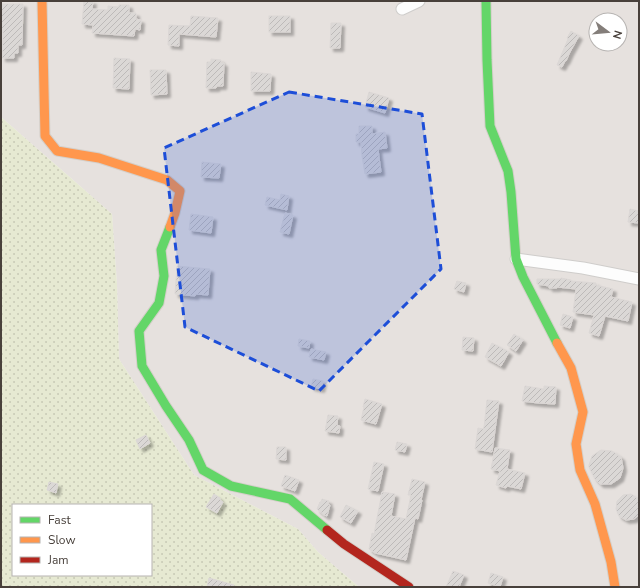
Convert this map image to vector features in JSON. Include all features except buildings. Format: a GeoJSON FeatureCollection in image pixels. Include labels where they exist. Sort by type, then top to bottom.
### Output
{"type":"FeatureCollection","features":[{"type":"Feature","properties":{"kind":"street"},"geometry":{"type":"LineString","coordinates":[[42,1],[42,76],[45,136],[57,151],[99,158],[167,180],[180,191],[175,213],[161,250],[164,276],[158,302],[139,331],[142,366],[189,440],[203,470],[231,486],[290,499],[344,544],[409,587]]}},
{"type":"Feature","properties":{"kind":"street"},"geometry":{"type":"LineString","coordinates":[[402,9],[419,1]]}},
{"type":"Feature","properties":{"kind":"street"},"geometry":{"type":"LineString","coordinates":[[486,1],[490,126],[508,171],[516,259],[523,278],[552,334],[572,368],[583,412],[576,444],[580,470],[595,504],[615,587]]}},
{"type":"Feature","properties":{"kind":"street"},"geometry":{"type":"LineString","coordinates":[[516,259],[583,268],[639,279]]}},
{"type":"Feature","properties":{"kind":"highlighted area"},"geometry":{"type":"Polygon","coordinates":[[[289,92],[422,114],[441,269],[319,391],[185,327],[164,148],[289,92]]]}},
{"type":"Feature","properties":{"kind":"shaded area"},"geometry":{"type":"Polygon","coordinates":[[[1,1],[639,1],[639,587],[359,587],[318,552],[298,529],[194,475],[119,359],[117,284],[112,214],[1,117],[1,1]]]}},
{"type":"Feature","properties":{"kind":"green space"},"geometry":{"type":"Polygon","coordinates":[[[1,117],[112,214],[117,284],[119,359],[194,475],[298,529],[318,552],[359,587],[1,587],[1,117]]]}},
{"type":"Feature","properties":{"kind":"traffic: fast"},"geometry":{"type":"LineString","coordinates":[[486,1],[490,126],[508,171],[516,259],[523,277],[557,343]]}},
{"type":"Feature","properties":{"kind":"traffic: fast"},"geometry":{"type":"LineString","coordinates":[[170,227],[161,250],[164,276],[159,303],[139,331],[142,366],[189,440],[203,470],[231,486],[290,499],[327,530]]}},
{"type":"Feature","properties":{"kind":"traffic: slow"},"geometry":{"type":"LineString","coordinates":[[42,1],[45,136],[57,151],[99,158],[167,180],[180,191],[170,227]]}},
{"type":"Feature","properties":{"kind":"traffic: slow"},"geometry":{"type":"LineString","coordinates":[[557,343],[571,368],[583,412],[576,444],[580,470],[595,504],[611,562],[615,587]]}},
{"type":"Feature","properties":{"kind":"traffic: jam"},"geometry":{"type":"LineString","coordinates":[[327,530],[344,544],[409,587]]}}]}
